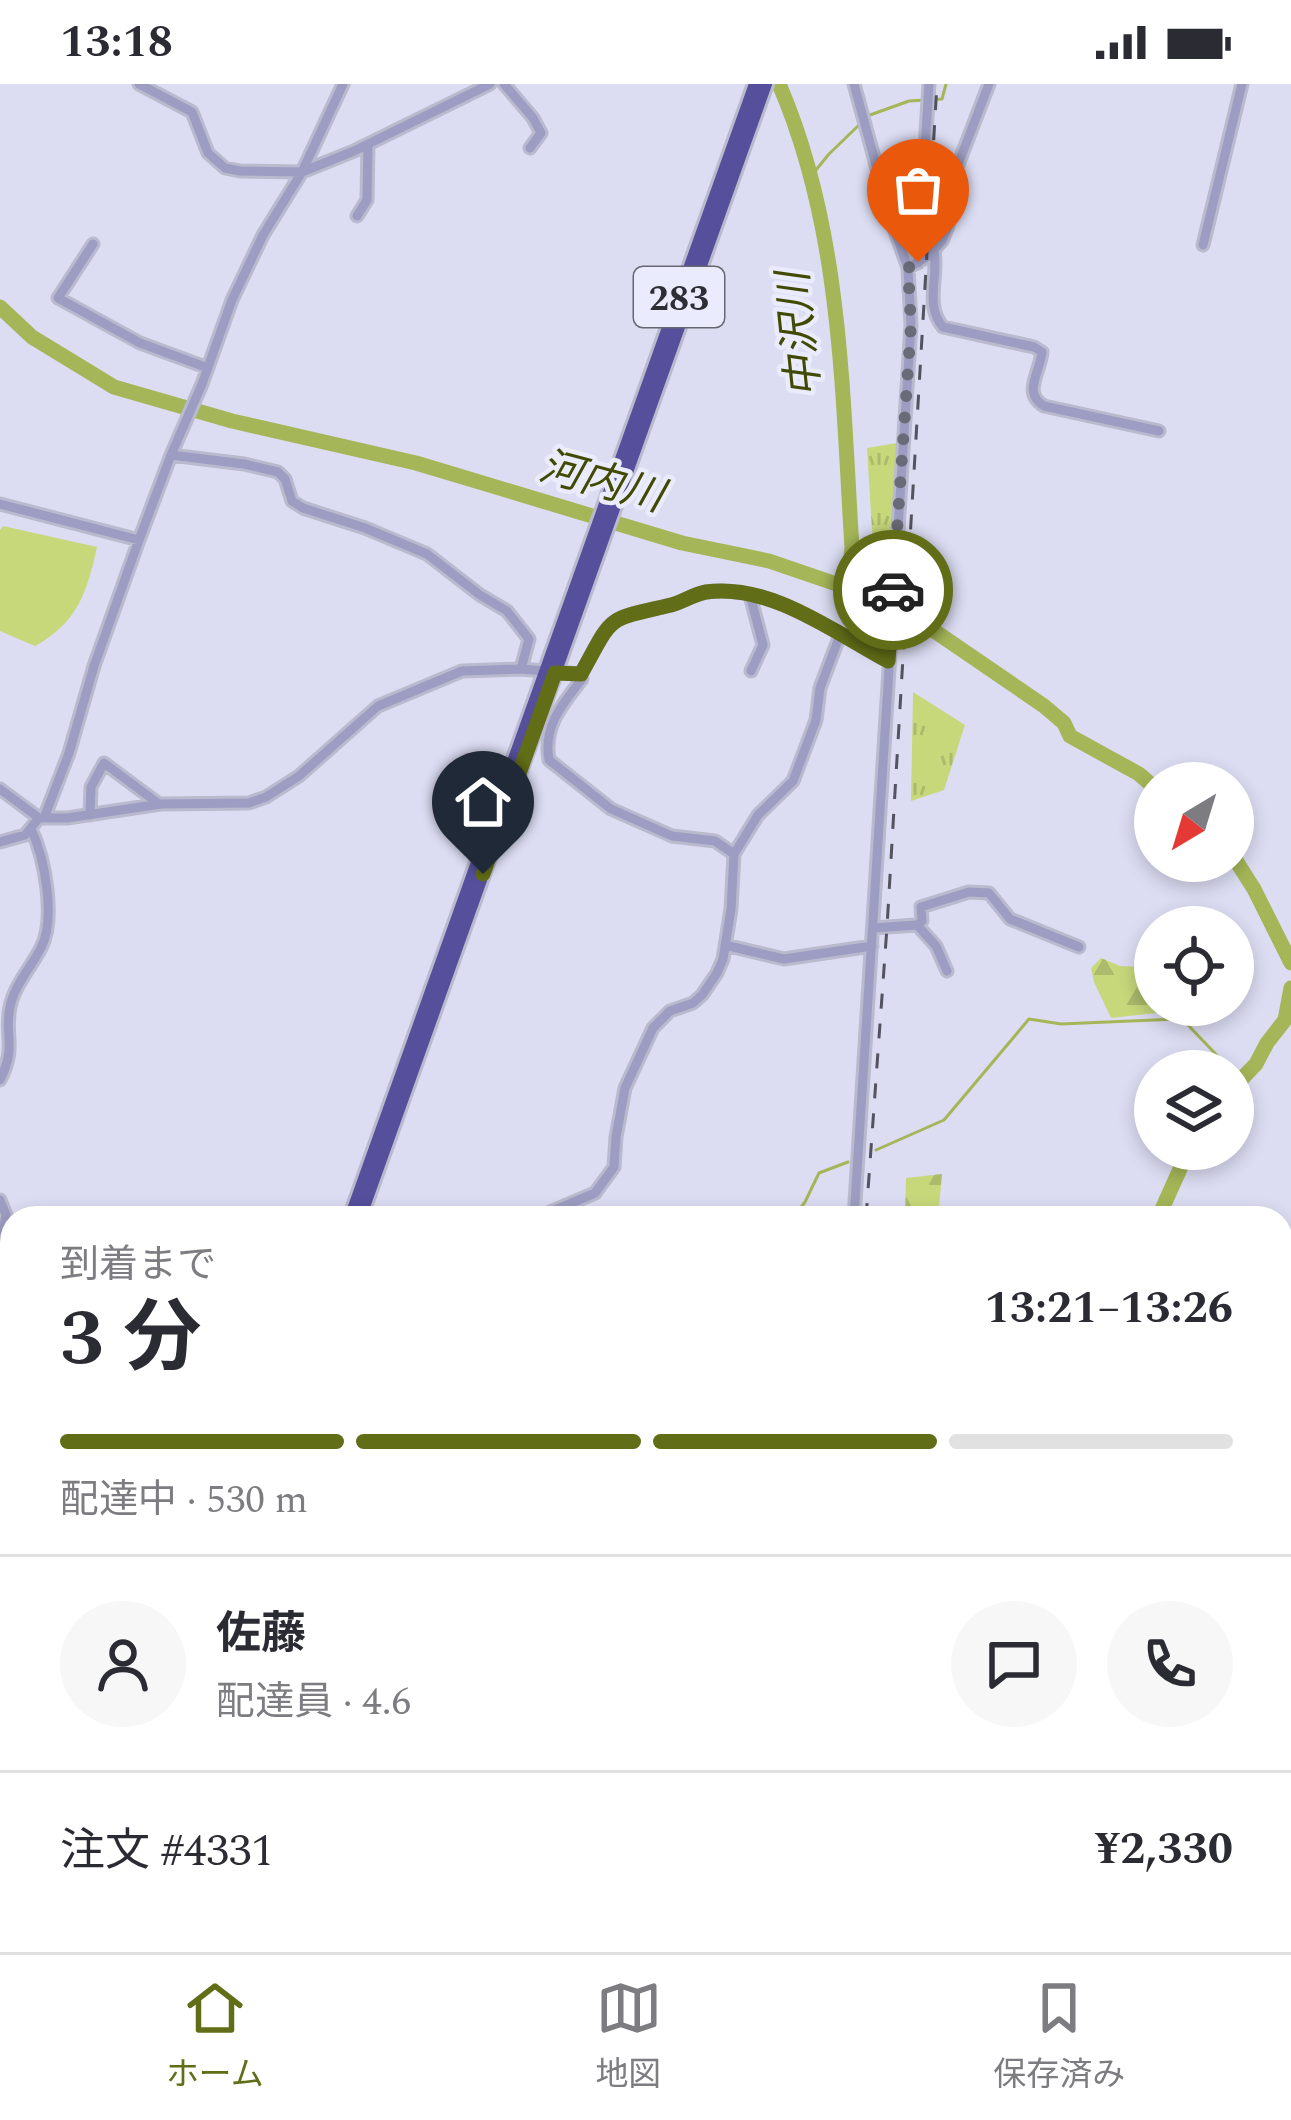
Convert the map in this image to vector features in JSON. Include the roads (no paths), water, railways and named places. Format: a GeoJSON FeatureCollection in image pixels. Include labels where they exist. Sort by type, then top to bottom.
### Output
{"type":"FeatureCollection","features":[{"type":"Feature","properties":{"kind":"highway","name":"283"},"geometry":{"type":"LineString","coordinates":[[355,1206],[395,1106],[761,86]]}},
{"type":"Feature","properties":{"kind":"highway","name":"283"},"geometry":{"type":"LineString","coordinates":[[364,1206],[395,1106]]}},
{"type":"Feature","properties":{"kind":"street"},"geometry":{"type":"LineString","coordinates":[[139,84],[192,112],[208,153],[225,168],[302,172],[490,84]]}},
{"type":"Feature","properties":{"kind":"street"},"geometry":{"type":"LineString","coordinates":[[0,842],[16,838],[41,818],[69,753],[139,539],[232,300],[263,235],[302,172],[343,84]]}},
{"type":"Feature","properties":{"kind":"street"},"geometry":{"type":"LineString","coordinates":[[504,84],[541,133],[530,148]]}},
{"type":"Feature","properties":{"kind":"street"},"geometry":{"type":"LineString","coordinates":[[854,84],[891,220],[913,265]]}},
{"type":"Feature","properties":{"kind":"street"},"geometry":{"type":"LineString","coordinates":[[913,265],[942,242],[956,170],[989,84]]}},
{"type":"Feature","properties":{"kind":"street"},"geometry":{"type":"LineString","coordinates":[[1203,245],[1242,84]]}},
{"type":"Feature","properties":{"kind":"street"},"geometry":{"type":"LineString","coordinates":[[855,1206],[913,265],[928,94]]}},
{"type":"Feature","properties":{"kind":"street"},"geometry":{"type":"LineString","coordinates":[[357,216],[368,200],[368,144]]}},
{"type":"Feature","properties":{"kind":"street"},"geometry":{"type":"LineString","coordinates":[[93,244],[58,298],[140,343],[208,368]]}},
{"type":"Feature","properties":{"kind":"street"},"geometry":{"type":"LineString","coordinates":[[934,251],[932,309],[937,320],[943,326],[1042,352],[1032,394],[1035,400],[1044,406],[1159,431]]}},
{"type":"Feature","properties":{"kind":"street"},"geometry":{"type":"LineString","coordinates":[[174,451],[268,467],[285,479],[292,501],[303,508],[427,554],[507,611],[529,639],[521,669]]}},
{"type":"Feature","properties":{"kind":"street"},"geometry":{"type":"LineString","coordinates":[[0,504],[139,539]]}},
{"type":"Feature","properties":{"kind":"street"},"geometry":{"type":"LineString","coordinates":[[734,854],[715,841],[672,836],[611,809],[548,760],[549,726],[582,679],[602,632],[611,621],[628,614],[705,592],[750,595],[795,608],[888,661]]}},
{"type":"Feature","properties":{"kind":"street"},"geometry":{"type":"LineString","coordinates":[[750,595],[763,645],[751,671]]}},
{"type":"Feature","properties":{"kind":"street"},"geometry":{"type":"LineString","coordinates":[[568,1206],[596,1193],[614,1167],[625,1088],[652,1028],[670,1011],[693,1003],[717,973],[731,909],[734,854],[758,815],[793,782],[840,635]]}},
{"type":"Feature","properties":{"kind":"street"},"geometry":{"type":"LineString","coordinates":[[0,788],[41,818],[159,804],[249,803],[299,776],[377,706],[462,671],[581,674]]}},
{"type":"Feature","properties":{"kind":"street"},"geometry":{"type":"LineString","coordinates":[[90,814],[91,787],[104,763],[159,804]]}},
{"type":"Feature","properties":{"kind":"street"},"geometry":{"type":"LineString","coordinates":[[0,1080],[11,1050],[10,1002],[46,935],[46,889],[31,829]]}},
{"type":"Feature","properties":{"kind":"street"},"geometry":{"type":"LineString","coordinates":[[873,928],[917,925],[922,921],[921,907],[969,892],[989,893],[1010,919],[1078,946]]}},
{"type":"Feature","properties":{"kind":"street"},"geometry":{"type":"LineString","coordinates":[[917,925],[936,946],[947,971]]}},
{"type":"Feature","properties":{"kind":"street"},"geometry":{"type":"LineString","coordinates":[[725,945],[784,959],[872,946]]}},
{"type":"Feature","properties":{"kind":"waterway","name":"中沢川"},"geometry":{"type":"LineString","coordinates":[[779,84],[816,196],[835,312],[852,548],[842,585]]}},
{"type":"Feature","properties":{"kind":"waterway"},"geometry":{"type":"LineString","coordinates":[[870,115],[909,101],[942,99],[946,84]]}},
{"type":"Feature","properties":{"kind":"waterway"},"geometry":{"type":"LineString","coordinates":[[811,176],[859,125]]}},
{"type":"Feature","properties":{"kind":"waterway","name":"河内川"},"geometry":{"type":"LineString","coordinates":[[0,307],[32,337],[114,387],[232,421],[416,463],[682,543],[769,561],[895,604],[1044,706],[1064,723],[1070,736],[1134,771]]}},
{"type":"Feature","properties":{"kind":"waterway","name":"河内川"},"geometry":{"type":"LineString","coordinates":[[1250,882],[1291,963]]}},
{"type":"Feature","properties":{"kind":"waterway"},"geometry":{"type":"LineString","coordinates":[[1254,1066],[1285,1020],[1291,988]]}},
{"type":"Feature","properties":{"kind":"waterway"},"geometry":{"type":"LineString","coordinates":[[1289,1007],[1291,1012]]}},
{"type":"Feature","properties":{"kind":"waterway"},"geometry":{"type":"LineString","coordinates":[[876,1150],[944,1120],[1029,1019],[1061,1024],[1177,1019],[1212,1050]]}},
{"type":"Feature","properties":{"kind":"waterway"},"geometry":{"type":"LineString","coordinates":[[802,1206],[819,1173],[848,1162]]}},
{"type":"Feature","properties":{"kind":"waterway"},"geometry":{"type":"LineString","coordinates":[[1163,1206],[1180,1170]]}},
{"type":"Feature","properties":{"kind":"railway"},"geometry":{"type":"LineString","coordinates":[[867,1206],[937,84]]}}]}
